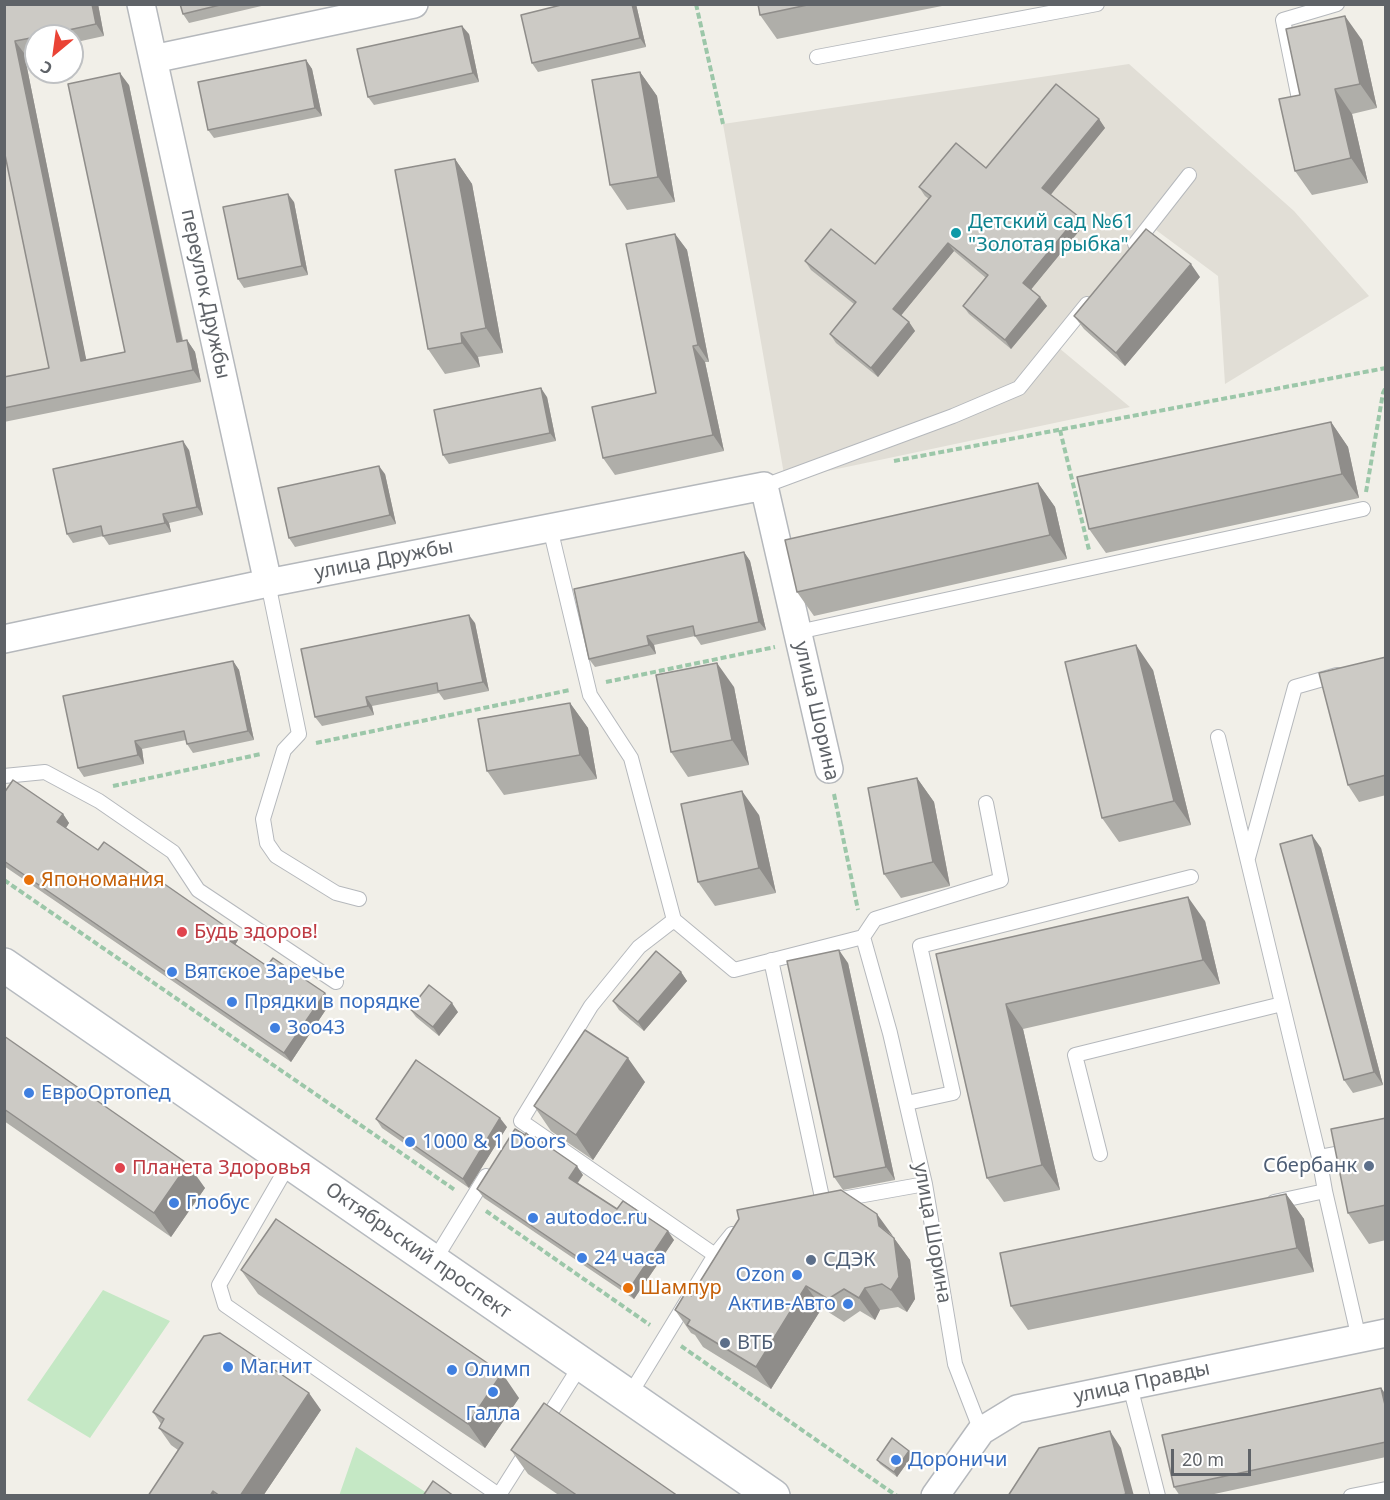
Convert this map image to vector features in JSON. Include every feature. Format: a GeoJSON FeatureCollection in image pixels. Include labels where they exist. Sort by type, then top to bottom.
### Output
{"type":"FeatureCollection","features":[{"type":"Feature","properties":{"kind":"main road","name":"Октябрьский проспект"},"geometry":{"type":"LineString","coordinates":[[4,965],[773,1496]]}},
{"type":"Feature","properties":{"kind":"street","name":"переулок Дружбы"},"geometry":{"type":"LineString","coordinates":[[141,4],[268,582]]}},
{"type":"Feature","properties":{"kind":"street"},"geometry":{"type":"LineString","coordinates":[[153,59],[414,4]]}},
{"type":"Feature","properties":{"kind":"street","name":"улица Дружбы"},"geometry":{"type":"LineString","coordinates":[[4,639],[268,582],[764,486]]}},
{"type":"Feature","properties":{"kind":"street","name":"улица Шорина"},"geometry":{"type":"LineString","coordinates":[[764,486],[829,769]]}},
{"type":"Feature","properties":{"kind":"street","name":"улица Правды"},"geometry":{"type":"LineString","coordinates":[[935,1496],[981,1431],[1017,1409],[1386,1334]]}},
{"type":"Feature","properties":{"kind":"lane"},"geometry":{"type":"LineString","coordinates":[[817,57],[1096,4]]}},
{"type":"Feature","properties":{"kind":"lane"},"geometry":{"type":"LineString","coordinates":[[1299,99],[1283,20],[1337,4]]}},
{"type":"Feature","properties":{"kind":"lane"},"geometry":{"type":"LineString","coordinates":[[1128,253],[1190,175]]}},
{"type":"Feature","properties":{"kind":"lane"},"geometry":{"type":"LineString","coordinates":[[764,486],[953,416],[1019,388],[1099,289]]}},
{"type":"Feature","properties":{"kind":"lane"},"geometry":{"type":"LineString","coordinates":[[799,637],[1094,568],[1364,509]]}},
{"type":"Feature","properties":{"kind":"lane"},"geometry":{"type":"LineString","coordinates":[[550,528],[590,695],[631,758],[674,920],[734,970],[863,938],[874,920],[1002,880],[986,803]]}},
{"type":"Feature","properties":{"kind":"lane"},"geometry":{"type":"LineString","coordinates":[[268,582],[299,734],[284,750],[263,819],[267,843],[276,856],[336,893],[359,899]]}},
{"type":"Feature","properties":{"kind":"lane"},"geometry":{"type":"LineString","coordinates":[[1248,860],[1295,687],[1352,670]]}},
{"type":"Feature","properties":{"kind":"lane"},"geometry":{"type":"LineString","coordinates":[[1218,737],[1319,1157],[1359,1339]]}},
{"type":"Feature","properties":{"kind":"lane"},"geometry":{"type":"LineString","coordinates":[[4,776],[45,772],[99,801],[173,852],[198,890],[336,982]]}},
{"type":"Feature","properties":{"kind":"lane"},"geometry":{"type":"LineString","coordinates":[[907,1103],[952,1093],[920,946],[1191,877]]}},
{"type":"Feature","properties":{"kind":"lane"},"geometry":{"type":"LineString","coordinates":[[674,920],[639,947],[591,1006],[517,1126],[715,1255]]}},
{"type":"Feature","properties":{"kind":"lane","name":"улица Шорина"},"geometry":{"type":"LineString","coordinates":[[863,938],[890,1033],[925,1184],[955,1364],[981,1431]]}},
{"type":"Feature","properties":{"kind":"lane"},"geometry":{"type":"LineString","coordinates":[[771,960],[818,1202],[925,1184]]}},
{"type":"Feature","properties":{"kind":"lane"},"geometry":{"type":"LineString","coordinates":[[1100,1154],[1075,1054],[1282,1004]]}},
{"type":"Feature","properties":{"kind":"lane"},"geometry":{"type":"LineString","coordinates":[[1319,1157],[1386,1144]]}},
{"type":"Feature","properties":{"kind":"lane"},"geometry":{"type":"LineString","coordinates":[[434,1261],[496,1161]]}},
{"type":"Feature","properties":{"kind":"lane"},"geometry":{"type":"LineString","coordinates":[[290,1162],[219,1285],[225,1305],[499,1495],[582,1363]]}},
{"type":"Feature","properties":{"kind":"lane"},"geometry":{"type":"LineString","coordinates":[[1256,1206],[1325,1191]]}},
{"type":"Feature","properties":{"kind":"lane"},"geometry":{"type":"LineString","coordinates":[[629,1396],[715,1255],[744,1220]]}},
{"type":"Feature","properties":{"kind":"lane"},"geometry":{"type":"LineString","coordinates":[[1130,1386],[1158,1496]]}},
{"type":"Feature","properties":{"kind":"lane"},"geometry":{"type":"LineString","coordinates":[[1351,1496],[1386,1489]]}},
{"type":"Feature","properties":{"kind":"path"},"geometry":{"type":"LineString","coordinates":[[696,4],[723,124]]}},
{"type":"Feature","properties":{"kind":"path"},"geometry":{"type":"LineString","coordinates":[[889,462],[1386,368]]}},
{"type":"Feature","properties":{"kind":"path"},"geometry":{"type":"LineString","coordinates":[[1364,509],[1383,393],[1386,387]]}},
{"type":"Feature","properties":{"kind":"path"},"geometry":{"type":"LineString","coordinates":[[1060,430],[1094,568]]}},
{"type":"Feature","properties":{"kind":"path"},"geometry":{"type":"LineString","coordinates":[[83,792],[588,686],[799,637]]}},
{"type":"Feature","properties":{"kind":"path","name":"улица Шорина"},"geometry":{"type":"LineString","coordinates":[[829,769],[863,938]]}},
{"type":"Feature","properties":{"kind":"path"},"geometry":{"type":"LineString","coordinates":[[4,880],[897,1496]]}},
{"type":"Feature","properties":{"kind":"shaded area"},"geometry":{"type":"Polygon","coordinates":[[[1129,64],[1294,211],[1369,296],[1225,384],[1218,276],[1156,230],[1059,348],[1130,407],[785,480],[723,124],[1129,64]]]}},
{"type":"Feature","properties":{"kind":"shaded area"},"geometry":{"type":"Polygon","coordinates":[[[4,121],[57,380],[4,391],[4,121]]]}},
{"type":"Feature","properties":{"kind":"green space"},"geometry":{"type":"Polygon","coordinates":[[[103,1290],[170,1321],[90,1438],[27,1400],[103,1290]]]}},
{"type":"Feature","properties":{"kind":"green space"},"geometry":{"type":"Polygon","coordinates":[[[356,1447],[430,1495],[339,1496],[356,1447]]]}},
{"type":"Feature","properties":{"kind":"building"},"geometry":{"type":"Polygon","coordinates":[[[4,4],[92,4],[96,24],[84,27],[84,24],[24,24],[24,39],[15,41],[81,361],[125,352],[68,84],[84,84],[84,81],[120,73],[177,342],[187,340],[193,370],[4,408],[4,377],[49,368],[4,150],[4,4]]]}},
{"type":"Feature","properties":{"kind":"building"},"geometry":{"type":"Polygon","coordinates":[[[180,4],[224,4],[183,14],[180,4]]]}},
{"type":"Feature","properties":{"kind":"building"},"geometry":{"type":"Polygon","coordinates":[[[565,4],[632,4],[640,38],[532,63],[521,15],[565,4]]]}},
{"type":"Feature","properties":{"kind":"building"},"geometry":{"type":"Polygon","coordinates":[[[758,4],[812,4],[760,15],[758,4]]]}},
{"type":"Feature","properties":{"kind":"building"},"geometry":{"type":"Polygon","coordinates":[[[1345,16],[1360,84],[1335,89],[1351,158],[1295,171],[1279,99],[1300,95],[1286,29],[1345,16]]]}},
{"type":"Feature","properties":{"kind":"building"},"geometry":{"type":"Polygon","coordinates":[[[462,26],[473,73],[368,97],[357,49],[462,26]]]}},
{"type":"Feature","properties":{"kind":"building"},"geometry":{"type":"Polygon","coordinates":[[[306,60],[315,108],[208,130],[198,82],[306,60]]]}},
{"type":"Feature","properties":{"kind":"building"},"geometry":{"type":"Polygon","coordinates":[[[640,72],[658,177],[610,185],[592,80],[640,72]]]}},
{"type":"Feature","properties":{"kind":"building","name":"Детский сад №61 \"Золотая рыбка\""},"geometry":{"type":"Polygon","coordinates":[[[1056,84],[1099,119],[1042,188],[1078,216],[1023,283],[1040,297],[1005,340],[963,306],[988,275],[948,243],[893,309],[909,322],[871,368],[830,334],[856,302],[805,261],[831,229],[875,264],[931,196],[919,187],[956,143],[986,168],[1056,84]]]}},
{"type":"Feature","properties":{"kind":"building"},"geometry":{"type":"Polygon","coordinates":[[[455,159],[486,328],[461,333],[462,343],[428,349],[395,170],[455,159]]]}},
{"type":"Feature","properties":{"kind":"building"},"geometry":{"type":"Polygon","coordinates":[[[288,194],[302,266],[238,279],[223,207],[288,194]]]}},
{"type":"Feature","properties":{"kind":"building"},"geometry":{"type":"Polygon","coordinates":[[[1146,229],[1191,264],[1116,353],[1074,316],[1146,229]]]}},
{"type":"Feature","properties":{"kind":"building"},"geometry":{"type":"Polygon","coordinates":[[[675,234],[698,345],[693,346],[713,435],[603,458],[592,407],[656,393],[626,244],[675,234]]]}},
{"type":"Feature","properties":{"kind":"building"},"geometry":{"type":"Polygon","coordinates":[[[541,388],[550,433],[443,455],[434,410],[541,388]]]}},
{"type":"Feature","properties":{"kind":"building"},"geometry":{"type":"Polygon","coordinates":[[[1331,422],[1342,474],[1089,529],[1077,477],[1331,422]]]}},
{"type":"Feature","properties":{"kind":"building"},"geometry":{"type":"Polygon","coordinates":[[[183,441],[197,507],[163,514],[165,523],[103,536],[101,526],[67,534],[53,469],[183,441]]]}},
{"type":"Feature","properties":{"kind":"building"},"geometry":{"type":"Polygon","coordinates":[[[379,466],[390,515],[289,538],[278,488],[379,466]]]}},
{"type":"Feature","properties":{"kind":"building"},"geometry":{"type":"Polygon","coordinates":[[[1038,483],[1050,535],[797,592],[785,540],[1038,483]]]}},
{"type":"Feature","properties":{"kind":"building"},"geometry":{"type":"Polygon","coordinates":[[[744,552],[759,622],[695,636],[693,626],[647,636],[649,645],[589,659],[574,589],[744,552]]]}},
{"type":"Feature","properties":{"kind":"building"},"geometry":{"type":"Polygon","coordinates":[[[469,615],[483,682],[438,691],[437,683],[366,697],[368,706],[315,717],[301,649],[469,615]]]}},
{"type":"Feature","properties":{"kind":"building"},"geometry":{"type":"Polygon","coordinates":[[[1136,645],[1174,801],[1102,818],[1065,662],[1136,645]]]}},
{"type":"Feature","properties":{"kind":"building"},"geometry":{"type":"Polygon","coordinates":[[[1386,657],[1386,775],[1348,785],[1319,673],[1386,657]]]}},
{"type":"Feature","properties":{"kind":"building"},"geometry":{"type":"Polygon","coordinates":[[[233,661],[248,731],[187,744],[184,731],[135,741],[138,755],[78,768],[63,696],[233,661]]]}},
{"type":"Feature","properties":{"kind":"building"},"geometry":{"type":"Polygon","coordinates":[[[717,663],[732,740],[671,752],[656,675],[717,663]]]}},
{"type":"Feature","properties":{"kind":"building"},"geometry":{"type":"Polygon","coordinates":[[[570,703],[580,755],[487,771],[478,719],[570,703]]]}},
{"type":"Feature","properties":{"kind":"building"},"geometry":{"type":"Polygon","coordinates":[[[917,778],[933,862],[884,874],[868,788],[917,778]]]}},
{"type":"Feature","properties":{"kind":"building"},"geometry":{"type":"Polygon","coordinates":[[[13,780],[63,814],[57,822],[98,850],[104,842],[232,931],[227,939],[267,966],[273,958],[325,993],[284,1053],[4,861],[4,793],[13,780]]]}},
{"type":"Feature","properties":{"kind":"building"},"geometry":{"type":"Polygon","coordinates":[[[742,791],[759,868],[698,882],[681,804],[742,791]]]}},
{"type":"Feature","properties":{"kind":"building"},"geometry":{"type":"Polygon","coordinates":[[[1312,835],[1374,1072],[1344,1080],[1280,844],[1312,835]]]}},
{"type":"Feature","properties":{"kind":"building"},"geometry":{"type":"Polygon","coordinates":[[[1188,897],[1203,960],[1006,1004],[1042,1165],[987,1178],[936,954],[1188,897]]]}},
{"type":"Feature","properties":{"kind":"building"},"geometry":{"type":"Polygon","coordinates":[[[839,950],[886,1167],[834,1177],[787,961],[839,950]]]}},
{"type":"Feature","properties":{"kind":"building"},"geometry":{"type":"Polygon","coordinates":[[[656,951],[681,972],[638,1022],[613,1001],[656,951]]]}},
{"type":"Feature","properties":{"kind":"building"},"geometry":{"type":"Polygon","coordinates":[[[429,985],[452,1003],[433,1027],[410,1009],[429,985]]]}},
{"type":"Feature","properties":{"kind":"building"},"geometry":{"type":"Polygon","coordinates":[[[585,1030],[628,1058],[576,1135],[534,1106],[585,1030]]]}},
{"type":"Feature","properties":{"kind":"building"},"geometry":{"type":"Polygon","coordinates":[[[4,1036],[188,1164],[154,1213],[4,1109],[4,1036]]]}},
{"type":"Feature","properties":{"kind":"building"},"geometry":{"type":"Polygon","coordinates":[[[416,1060],[500,1118],[463,1179],[376,1119],[416,1060]]]}},
{"type":"Feature","properties":{"kind":"building"},"geometry":{"type":"Polygon","coordinates":[[[1386,1118],[1386,1205],[1348,1213],[1331,1129],[1386,1118]]]}},
{"type":"Feature","properties":{"kind":"building"},"geometry":{"type":"Polygon","coordinates":[[[515,1129],[525,1135],[526,1133],[533,1139],[535,1137],[577,1166],[569,1178],[617,1209],[623,1201],[668,1231],[628,1291],[477,1189],[515,1129]]]}},
{"type":"Feature","properties":{"kind":"building"},"geometry":{"type":"Polygon","coordinates":[[[841,1190],[877,1214],[879,1226],[894,1238],[899,1277],[891,1290],[882,1284],[865,1288],[859,1298],[844,1289],[828,1299],[806,1286],[756,1367],[687,1325],[690,1320],[675,1310],[686,1292],[691,1296],[739,1219],[737,1210],[841,1190]]]}},
{"type":"Feature","properties":{"kind":"building"},"geometry":{"type":"Polygon","coordinates":[[[1286,1194],[1297,1248],[1011,1306],[1000,1253],[1286,1194]]]}},
{"type":"Feature","properties":{"kind":"building"},"geometry":{"type":"Polygon","coordinates":[[[276,1219],[502,1373],[468,1424],[241,1270],[276,1219]]]}},
{"type":"Feature","properties":{"kind":"building"},"geometry":{"type":"Polygon","coordinates":[[[220,1333],[309,1393],[240,1496],[220,1496],[213,1491],[210,1496],[148,1496],[183,1443],[159,1428],[164,1419],[153,1412],[204,1336],[220,1333]]]}},
{"type":"Feature","properties":{"kind":"building"},"geometry":{"type":"Polygon","coordinates":[[[1381,1388],[1386,1409],[1386,1442],[1174,1487],[1162,1435],[1381,1388]]]}},
{"type":"Feature","properties":{"kind":"building"},"geometry":{"type":"Polygon","coordinates":[[[544,1403],[678,1496],[578,1496],[511,1450],[544,1403]]]}},
{"type":"Feature","properties":{"kind":"building"},"geometry":{"type":"Polygon","coordinates":[[[1110,1431],[1126,1494],[1119,1496],[1008,1496],[1039,1448],[1110,1431]]]}},
{"type":"Feature","properties":{"kind":"building","name":"Дороничи"},"geometry":{"type":"Polygon","coordinates":[[[892,1438],[909,1451],[894,1472],[877,1460],[892,1438]]]}},
{"type":"Feature","properties":{"kind":"building"},"geometry":{"type":"Polygon","coordinates":[[[433,1481],[454,1496],[423,1496],[433,1481]]]}},
{"type":"Feature","properties":{"kind":"place","name":"Детский сад №61 \"Золотая рыбка\""},"geometry":{"type":"Point","coordinates":[956,233]}},
{"type":"Feature","properties":{"kind":"place","name":"Япономания"},"geometry":{"type":"Point","coordinates":[29,880]}},
{"type":"Feature","properties":{"kind":"place","name":"Будь здоров!"},"geometry":{"type":"Point","coordinates":[182,932]}},
{"type":"Feature","properties":{"kind":"place","name":"Вятское Заречье"},"geometry":{"type":"Point","coordinates":[172,972]}},
{"type":"Feature","properties":{"kind":"place","name":"Прядки в порядке"},"geometry":{"type":"Point","coordinates":[232,1002]}},
{"type":"Feature","properties":{"kind":"place","name":"Зоо43"},"geometry":{"type":"Point","coordinates":[275,1028]}},
{"type":"Feature","properties":{"kind":"place","name":"ЕвроОртопед"},"geometry":{"type":"Point","coordinates":[29,1093]}},
{"type":"Feature","properties":{"kind":"place","name":"1000 & 1 Doors"},"geometry":{"type":"Point","coordinates":[410,1142]}},
{"type":"Feature","properties":{"kind":"place","name":"Сбербанк"},"geometry":{"type":"Point","coordinates":[1369,1166]}},
{"type":"Feature","properties":{"kind":"place","name":"Планета Здоровья"},"geometry":{"type":"Point","coordinates":[120,1168]}},
{"type":"Feature","properties":{"kind":"place","name":"Глобус"},"geometry":{"type":"Point","coordinates":[174,1203]}},
{"type":"Feature","properties":{"kind":"place","name":"autodoc.ru"},"geometry":{"type":"Point","coordinates":[533,1218]}},
{"type":"Feature","properties":{"kind":"place","name":"24 часа"},"geometry":{"type":"Point","coordinates":[582,1258]}},
{"type":"Feature","properties":{"kind":"place","name":"СДЭК"},"geometry":{"type":"Point","coordinates":[811,1260]}},
{"type":"Feature","properties":{"kind":"place","name":"Ozon"},"geometry":{"type":"Point","coordinates":[797,1275]}},
{"type":"Feature","properties":{"kind":"place","name":"Шампур"},"geometry":{"type":"Point","coordinates":[628,1288]}},
{"type":"Feature","properties":{"kind":"place","name":"Актив-Авто"},"geometry":{"type":"Point","coordinates":[848,1304]}},
{"type":"Feature","properties":{"kind":"place","name":"ВТБ"},"geometry":{"type":"Point","coordinates":[725,1343]}},
{"type":"Feature","properties":{"kind":"place","name":"Магнит"},"geometry":{"type":"Point","coordinates":[228,1367]}},
{"type":"Feature","properties":{"kind":"place","name":"Олимп"},"geometry":{"type":"Point","coordinates":[452,1370]}},
{"type":"Feature","properties":{"kind":"place","name":"Галла"},"geometry":{"type":"Point","coordinates":[493,1392]}},
{"type":"Feature","properties":{"kind":"place","name":"Дороничи"},"geometry":{"type":"Point","coordinates":[896,1460]}}]}
